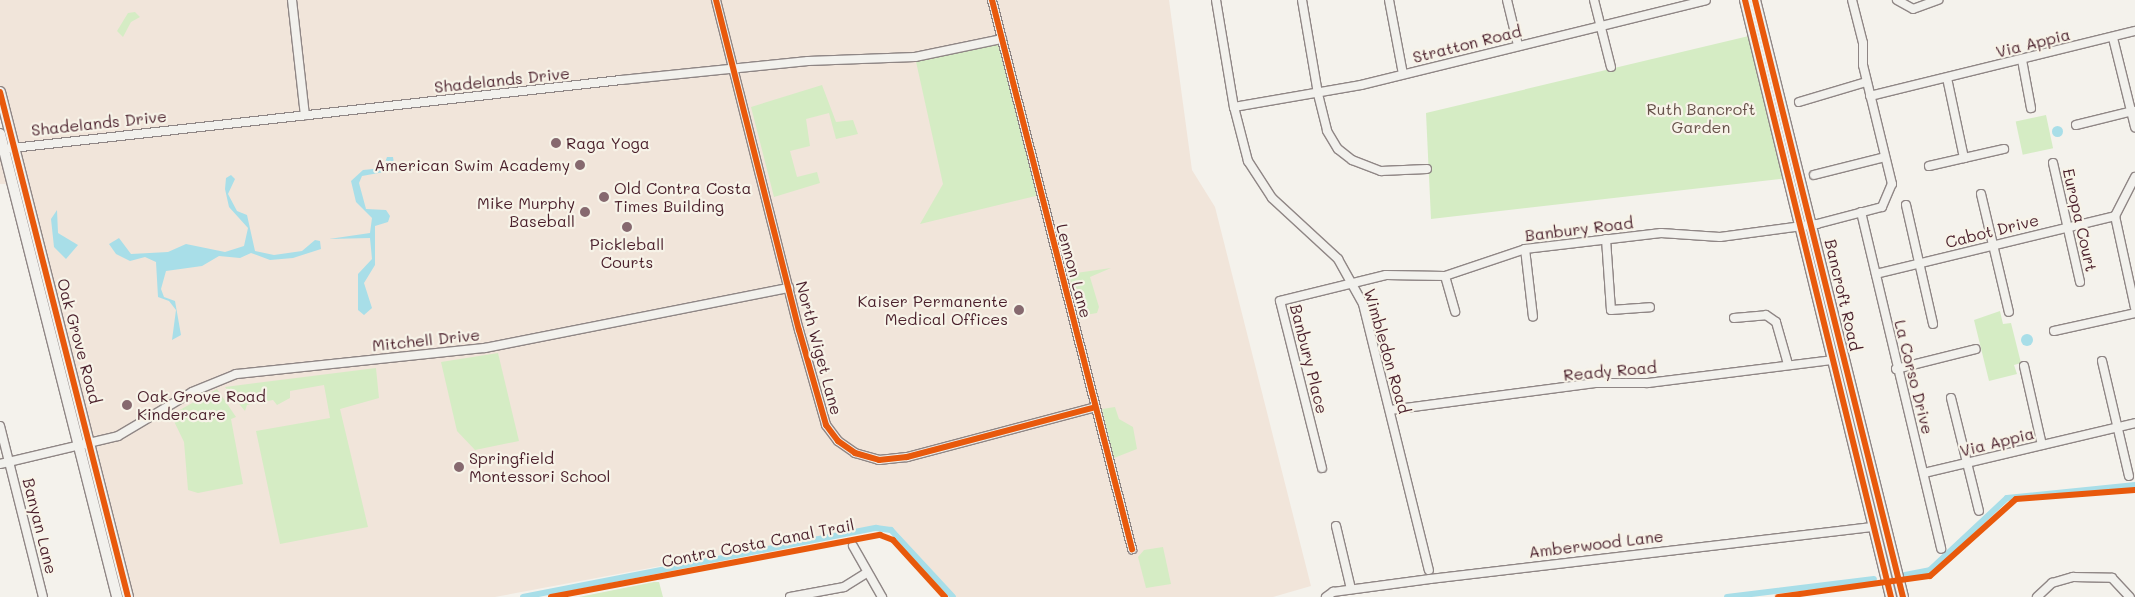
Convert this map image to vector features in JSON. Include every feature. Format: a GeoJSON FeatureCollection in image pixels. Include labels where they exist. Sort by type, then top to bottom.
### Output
{"type":"FeatureCollection","features":[{"type":"Feature","properties":{"kind":"main road","name":"Bancroft Road"},"geometry":{"type":"LineString","coordinates":[[1745,0],[1903,597]]}},
{"type":"Feature","properties":{"kind":"main road","name":"Bancroft Road"},"geometry":{"type":"LineString","coordinates":[[1755,0],[1806,225],[1832,360],[1872,527],[1891,597]]}},
{"type":"Feature","properties":{"kind":"main road","name":"Oak Grove Road"},"geometry":{"type":"LineString","coordinates":[[0,92],[93,444],[128,597]]}},
{"type":"Feature","properties":{"kind":"main road","name":"Oak Grove Road"},"geometry":{"type":"LineString","coordinates":[[0,134],[117,597]]}},
{"type":"Feature","properties":{"kind":"main road"},"geometry":{"type":"LineString","coordinates":[[1872,527],[1879,528],[1889,544]]}},
{"type":"Feature","properties":{"kind":"street"},"geometry":{"type":"LineString","coordinates":[[292,0],[305,115]]}},
{"type":"Feature","properties":{"kind":"street","name":"North Wiget Lane"},"geometry":{"type":"LineString","coordinates":[[716,0],[826,425],[855,453],[879,460],[907,457],[1093,408]]}},
{"type":"Feature","properties":{"kind":"street","name":"Lennon Lane"},"geometry":{"type":"LineString","coordinates":[[992,0],[1093,408],[1132,549]]}},
{"type":"Feature","properties":{"kind":"street","name":"Wimbledon Road"},"geometry":{"type":"LineString","coordinates":[[1216,0],[1241,143],[1258,178],[1272,198],[1338,259],[1353,283],[1390,410],[1429,570]]}},
{"type":"Feature","properties":{"kind":"street"},"geometry":{"type":"LineString","coordinates":[[1302,0],[1318,94],[1327,132],[1352,160],[1381,171],[1427,169]]}},
{"type":"Feature","properties":{"kind":"street"},"geometry":{"type":"LineString","coordinates":[[1388,0],[1403,74]]}},
{"type":"Feature","properties":{"kind":"street"},"geometry":{"type":"LineString","coordinates":[[1507,0],[1518,45]]}},
{"type":"Feature","properties":{"kind":"street"},"geometry":{"type":"LineString","coordinates":[[1594,0],[1611,67]]}},
{"type":"Feature","properties":{"kind":"street","name":"Stratton Road"},"geometry":{"type":"LineString","coordinates":[[1234,107],[1318,94],[1601,26],[1683,3],[1706,0]]}},
{"type":"Feature","properties":{"kind":"street"},"geometry":{"type":"LineString","coordinates":[[1799,102],[1866,82],[1863,43],[1852,0]]}},
{"type":"Feature","properties":{"kind":"street"},"geometry":{"type":"LineString","coordinates":[[1897,0],[1913,9],[1938,0]]}},
{"type":"Feature","properties":{"kind":"street","name":"Via Appia"},"geometry":{"type":"LineString","coordinates":[[1870,96],[2113,38],[2135,31]]}},
{"type":"Feature","properties":{"kind":"street"},"geometry":{"type":"LineString","coordinates":[[2113,38],[2133,111],[2135,127]]}},
{"type":"Feature","properties":{"kind":"street","name":"Shadelands Drive"},"geometry":{"type":"LineString","coordinates":[[4,149],[15,146],[733,69],[915,57],[1002,39]]}},
{"type":"Feature","properties":{"kind":"street"},"geometry":{"type":"LineString","coordinates":[[2022,60],[2031,108]]}},
{"type":"Feature","properties":{"kind":"street"},"geometry":{"type":"LineString","coordinates":[[1948,78],[1964,158]]}},
{"type":"Feature","properties":{"kind":"street","name":"Banbury Road"},"geometry":{"type":"LineString","coordinates":[[1353,283],[1386,276],[1446,276],[1525,249],[1661,233],[1720,237],[1806,225],[1882,207],[1890,198],[1892,184],[1866,82]]}},
{"type":"Feature","properties":{"kind":"street"},"geometry":{"type":"LineString","coordinates":[[2076,125],[2133,111]]}},
{"type":"Feature","properties":{"kind":"street"},"geometry":{"type":"LineString","coordinates":[[1929,166],[2004,149]]}},
{"type":"Feature","properties":{"kind":"street"},"geometry":{"type":"LineString","coordinates":[[1814,175],[1885,157]]}},
{"type":"Feature","properties":{"kind":"street","name":"Europa Court"},"geometry":{"type":"LineString","coordinates":[[2053,163],[2080,282]]}},
{"type":"Feature","properties":{"kind":"street"},"geometry":{"type":"LineString","coordinates":[[2135,177],[2115,216],[2135,308]]}},
{"type":"Feature","properties":{"kind":"street"},"geometry":{"type":"LineString","coordinates":[[1981,194],[2009,312]]}},
{"type":"Feature","properties":{"kind":"street"},"geometry":{"type":"LineString","coordinates":[[1906,204],[1932,324]]}},
{"type":"Feature","properties":{"kind":"street","name":"La Corso Drive"},"geometry":{"type":"LineString","coordinates":[[1861,212],[1896,369],[1924,473],[1941,548]]}},
{"type":"Feature","properties":{"kind":"street","name":"Cabot Drive"},"geometry":{"type":"LineString","coordinates":[[1876,274],[1993,244],[2115,216]]}},
{"type":"Feature","properties":{"kind":"street"},"geometry":{"type":"LineString","coordinates":[[1606,239],[1611,310],[1650,307]]}},
{"type":"Feature","properties":{"kind":"street"},"geometry":{"type":"LineString","coordinates":[[1525,249],[1533,316]]}},
{"type":"Feature","properties":{"kind":"street"},"geometry":{"type":"LineString","coordinates":[[1446,276],[1455,312]]}},
{"type":"Feature","properties":{"kind":"street","name":"Banbury Place"},"geometry":{"type":"LineString","coordinates":[[1322,468],[1280,301],[1353,283]]}},
{"type":"Feature","properties":{"kind":"street","name":"Mitchell Drive"},"geometry":{"type":"LineString","coordinates":[[0,464],[93,444],[139,428],[192,392],[236,374],[485,348],[789,288]]}},
{"type":"Feature","properties":{"kind":"street"},"geometry":{"type":"LineString","coordinates":[[2054,331],[2135,313]]}},
{"type":"Feature","properties":{"kind":"street"},"geometry":{"type":"LineString","coordinates":[[1734,318],[1766,315],[1776,322],[1788,364]]}},
{"type":"Feature","properties":{"kind":"street"},"geometry":{"type":"LineString","coordinates":[[1896,369],[1976,350]]}},
{"type":"Feature","properties":{"kind":"street","name":"Ready Road"},"geometry":{"type":"LineString","coordinates":[[1390,410],[1832,360]]}},
{"type":"Feature","properties":{"kind":"street"},"geometry":{"type":"LineString","coordinates":[[2102,361],[2129,476]]}},
{"type":"Feature","properties":{"kind":"street"},"geometry":{"type":"LineString","coordinates":[[2024,366],[2042,445]]}},
{"type":"Feature","properties":{"kind":"street"},"geometry":{"type":"LineString","coordinates":[[1952,398],[1979,511]]}},
{"type":"Feature","properties":{"kind":"street","name":"Via Appia"},"geometry":{"type":"LineString","coordinates":[[1924,473],[2135,423]]}},
{"type":"Feature","properties":{"kind":"street","name":"Banyan Lane"},"geometry":{"type":"LineString","coordinates":[[0,426],[43,597]]}},
{"type":"Feature","properties":{"kind":"street"},"geometry":{"type":"LineString","coordinates":[[1336,526],[1351,589]]}},
{"type":"Feature","properties":{"kind":"street","name":"Amberwood Lane"},"geometry":{"type":"LineString","coordinates":[[1326,597],[1351,589],[1872,527]]}},
{"type":"Feature","properties":{"kind":"street"},"geometry":{"type":"LineString","coordinates":[[853,546],[865,574],[882,597]]}},
{"type":"Feature","properties":{"kind":"street"},"geometry":{"type":"LineString","coordinates":[[790,597],[844,586],[865,574]]}},
{"type":"Feature","properties":{"kind":"street"},"geometry":{"type":"LineString","coordinates":[[2037,597],[2052,583],[2080,577],[2112,578],[2130,597]]}},
{"type":"Feature","properties":{"kind":"shaded area"},"geometry":{"type":"Polygon","coordinates":[[[0,0],[1169,0],[1192,170],[1215,207],[1311,586],[1273,597],[956,597],[897,532],[876,526],[495,597],[129,597],[0,92],[0,0]]]}},
{"type":"Feature","properties":{"kind":"shaded area"},"geometry":{"type":"Polygon","coordinates":[[[0,134],[13,184],[0,184],[0,134]]]}},
{"type":"Feature","properties":{"kind":"green space"},"geometry":{"type":"Polygon","coordinates":[[[135,12],[140,17],[131,22],[123,37],[117,31],[128,13],[135,12]]]}},
{"type":"Feature","properties":{"kind":"green space","name":"Ruth Bancroft Garden"},"geometry":{"type":"Polygon","coordinates":[[[1753,35],[1789,178],[1431,219],[1426,113],[1753,35]]]}},
{"type":"Feature","properties":{"kind":"green space"},"geometry":{"type":"Polygon","coordinates":[[[1002,39],[1040,195],[920,224],[943,184],[915,57],[1002,39]]]}},
{"type":"Feature","properties":{"kind":"green space"},"geometry":{"type":"Polygon","coordinates":[[[822,85],[836,122],[853,120],[858,134],[836,139],[829,113],[806,119],[810,146],[790,151],[797,177],[817,172],[820,183],[774,197],[751,107],[822,85]]]}},
{"type":"Feature","properties":{"kind":"green space"},"geometry":{"type":"Polygon","coordinates":[[[2046,115],[2053,148],[2023,155],[2016,121],[2046,115]]]}},
{"type":"Feature","properties":{"kind":"green space"},"geometry":{"type":"Polygon","coordinates":[[[1111,268],[1090,277],[1099,307],[1097,313],[1079,316],[1069,274],[1111,268]]]}},
{"type":"Feature","properties":{"kind":"green space"},"geometry":{"type":"Polygon","coordinates":[[[2000,311],[2003,324],[2011,323],[2021,363],[2014,365],[2017,374],[1989,381],[1974,320],[2000,311]]]}},
{"type":"Feature","properties":{"kind":"green space"},"geometry":{"type":"Polygon","coordinates":[[[498,353],[519,441],[475,450],[457,431],[441,362],[498,353]]]}},
{"type":"Feature","properties":{"kind":"green space"},"geometry":{"type":"Polygon","coordinates":[[[376,368],[379,398],[340,409],[368,527],[280,544],[256,431],[330,418],[324,385],[290,391],[290,398],[277,405],[273,400],[247,405],[245,411],[225,387],[376,368]]]}},
{"type":"Feature","properties":{"kind":"green space"},"geometry":{"type":"Polygon","coordinates":[[[217,389],[236,417],[231,419],[243,484],[198,493],[188,490],[184,442],[171,415],[217,389]]]}},
{"type":"Feature","properties":{"kind":"green space"},"geometry":{"type":"Polygon","coordinates":[[[1115,407],[1119,419],[1133,427],[1137,449],[1114,458],[1102,409],[1115,407]]]}},
{"type":"Feature","properties":{"kind":"green space"},"geometry":{"type":"Polygon","coordinates":[[[1163,547],[1171,584],[1146,588],[1138,557],[1144,550],[1163,547]]]}},
{"type":"Feature","properties":{"kind":"green space"},"geometry":{"type":"Polygon","coordinates":[[[654,582],[659,582],[663,597],[579,597],[654,582]]]}},
{"type":"Feature","properties":{"kind":"water"},"geometry":{"type":"Polygon","coordinates":[[[2055,126],[2059,126],[2062,131],[2061,135],[2055,136],[2052,133],[2052,129],[2055,126]]]}},
{"type":"Feature","properties":{"kind":"water"},"geometry":{"type":"Polygon","coordinates":[[[387,157],[393,157],[395,170],[362,176],[359,183],[366,209],[386,210],[390,216],[388,222],[375,226],[375,265],[364,283],[372,308],[364,315],[358,310],[358,274],[372,259],[370,238],[329,239],[370,233],[372,218],[356,202],[351,181],[363,170],[383,168],[387,157]]]}},
{"type":"Feature","properties":{"kind":"water"},"geometry":{"type":"Polygon","coordinates":[[[231,175],[235,179],[228,194],[237,211],[247,215],[255,251],[274,255],[302,251],[315,240],[320,241],[321,249],[293,258],[270,260],[251,253],[240,258],[219,256],[202,266],[166,271],[161,289],[164,297],[175,301],[181,335],[172,340],[176,310],[169,301],[158,297],[156,262],[145,257],[130,261],[116,254],[109,244],[119,238],[131,254],[168,252],[186,244],[225,252],[244,246],[248,228],[229,207],[225,189],[226,178],[231,175]]]}},
{"type":"Feature","properties":{"kind":"water"},"geometry":{"type":"Polygon","coordinates":[[[57,210],[58,233],[78,245],[66,259],[54,247],[51,219],[57,210]]]}},
{"type":"Feature","properties":{"kind":"water"},"geometry":{"type":"Polygon","coordinates":[[[2025,334],[2029,334],[2033,340],[2029,346],[2025,346],[2021,342],[2021,338],[2025,334]]]}},
{"type":"Feature","properties":{"kind":"waterway"},"geometry":{"type":"LineString","coordinates":[[1905,575],[1930,570],[2007,498],[2135,485]]}},
{"type":"Feature","properties":{"kind":"waterway"},"geometry":{"type":"LineString","coordinates":[[523,597],[876,528],[891,530],[953,597]]}},
{"type":"Feature","properties":{"kind":"waterway"},"geometry":{"type":"LineString","coordinates":[[1727,597],[1874,579]]}},
{"type":"Feature","properties":{"kind":"cycle path"},"geometry":{"type":"LineString","coordinates":[[716,0],[799,330],[826,425],[838,441],[855,453],[879,460],[907,457],[1093,408]]}},
{"type":"Feature","properties":{"kind":"cycle path"},"geometry":{"type":"LineString","coordinates":[[992,0],[1132,549]]}},
{"type":"Feature","properties":{"kind":"cycle path"},"geometry":{"type":"LineString","coordinates":[[1745,0],[1891,597]]}},
{"type":"Feature","properties":{"kind":"cycle path"},"geometry":{"type":"LineString","coordinates":[[1755,0],[1903,597]]}},
{"type":"Feature","properties":{"kind":"cycle path"},"geometry":{"type":"LineString","coordinates":[[0,92],[128,597]]}},
{"type":"Feature","properties":{"kind":"cycle path"},"geometry":{"type":"LineString","coordinates":[[1778,597],[1930,576],[2016,499],[2135,490]]}},
{"type":"Feature","properties":{"kind":"cycle path","name":"Contra Costa Canal Trail"},"geometry":{"type":"LineString","coordinates":[[551,597],[880,535],[893,540],[945,597]]}},
{"type":"Feature","properties":{"kind":"place","name":"Raga Yoga"},"geometry":{"type":"Point","coordinates":[556,143]}},
{"type":"Feature","properties":{"kind":"place","name":"American Swim Academy"},"geometry":{"type":"Point","coordinates":[580,165]}},
{"type":"Feature","properties":{"kind":"place","name":"Old Contra Costa Times Building"},"geometry":{"type":"Point","coordinates":[604,197]}},
{"type":"Feature","properties":{"kind":"place","name":"Mike Murphy Baseball"},"geometry":{"type":"Point","coordinates":[585,212]}},
{"type":"Feature","properties":{"kind":"place","name":"Pickleball Courts"},"geometry":{"type":"Point","coordinates":[627,227]}},
{"type":"Feature","properties":{"kind":"place","name":"Kaiser Permanente Medical Offices"},"geometry":{"type":"Point","coordinates":[1019,310]}},
{"type":"Feature","properties":{"kind":"place","name":"Oak Grove Road Kindercare"},"geometry":{"type":"Point","coordinates":[127,405]}},
{"type":"Feature","properties":{"kind":"place","name":"Springfield Montessori School"},"geometry":{"type":"Point","coordinates":[459,467]}}]}
